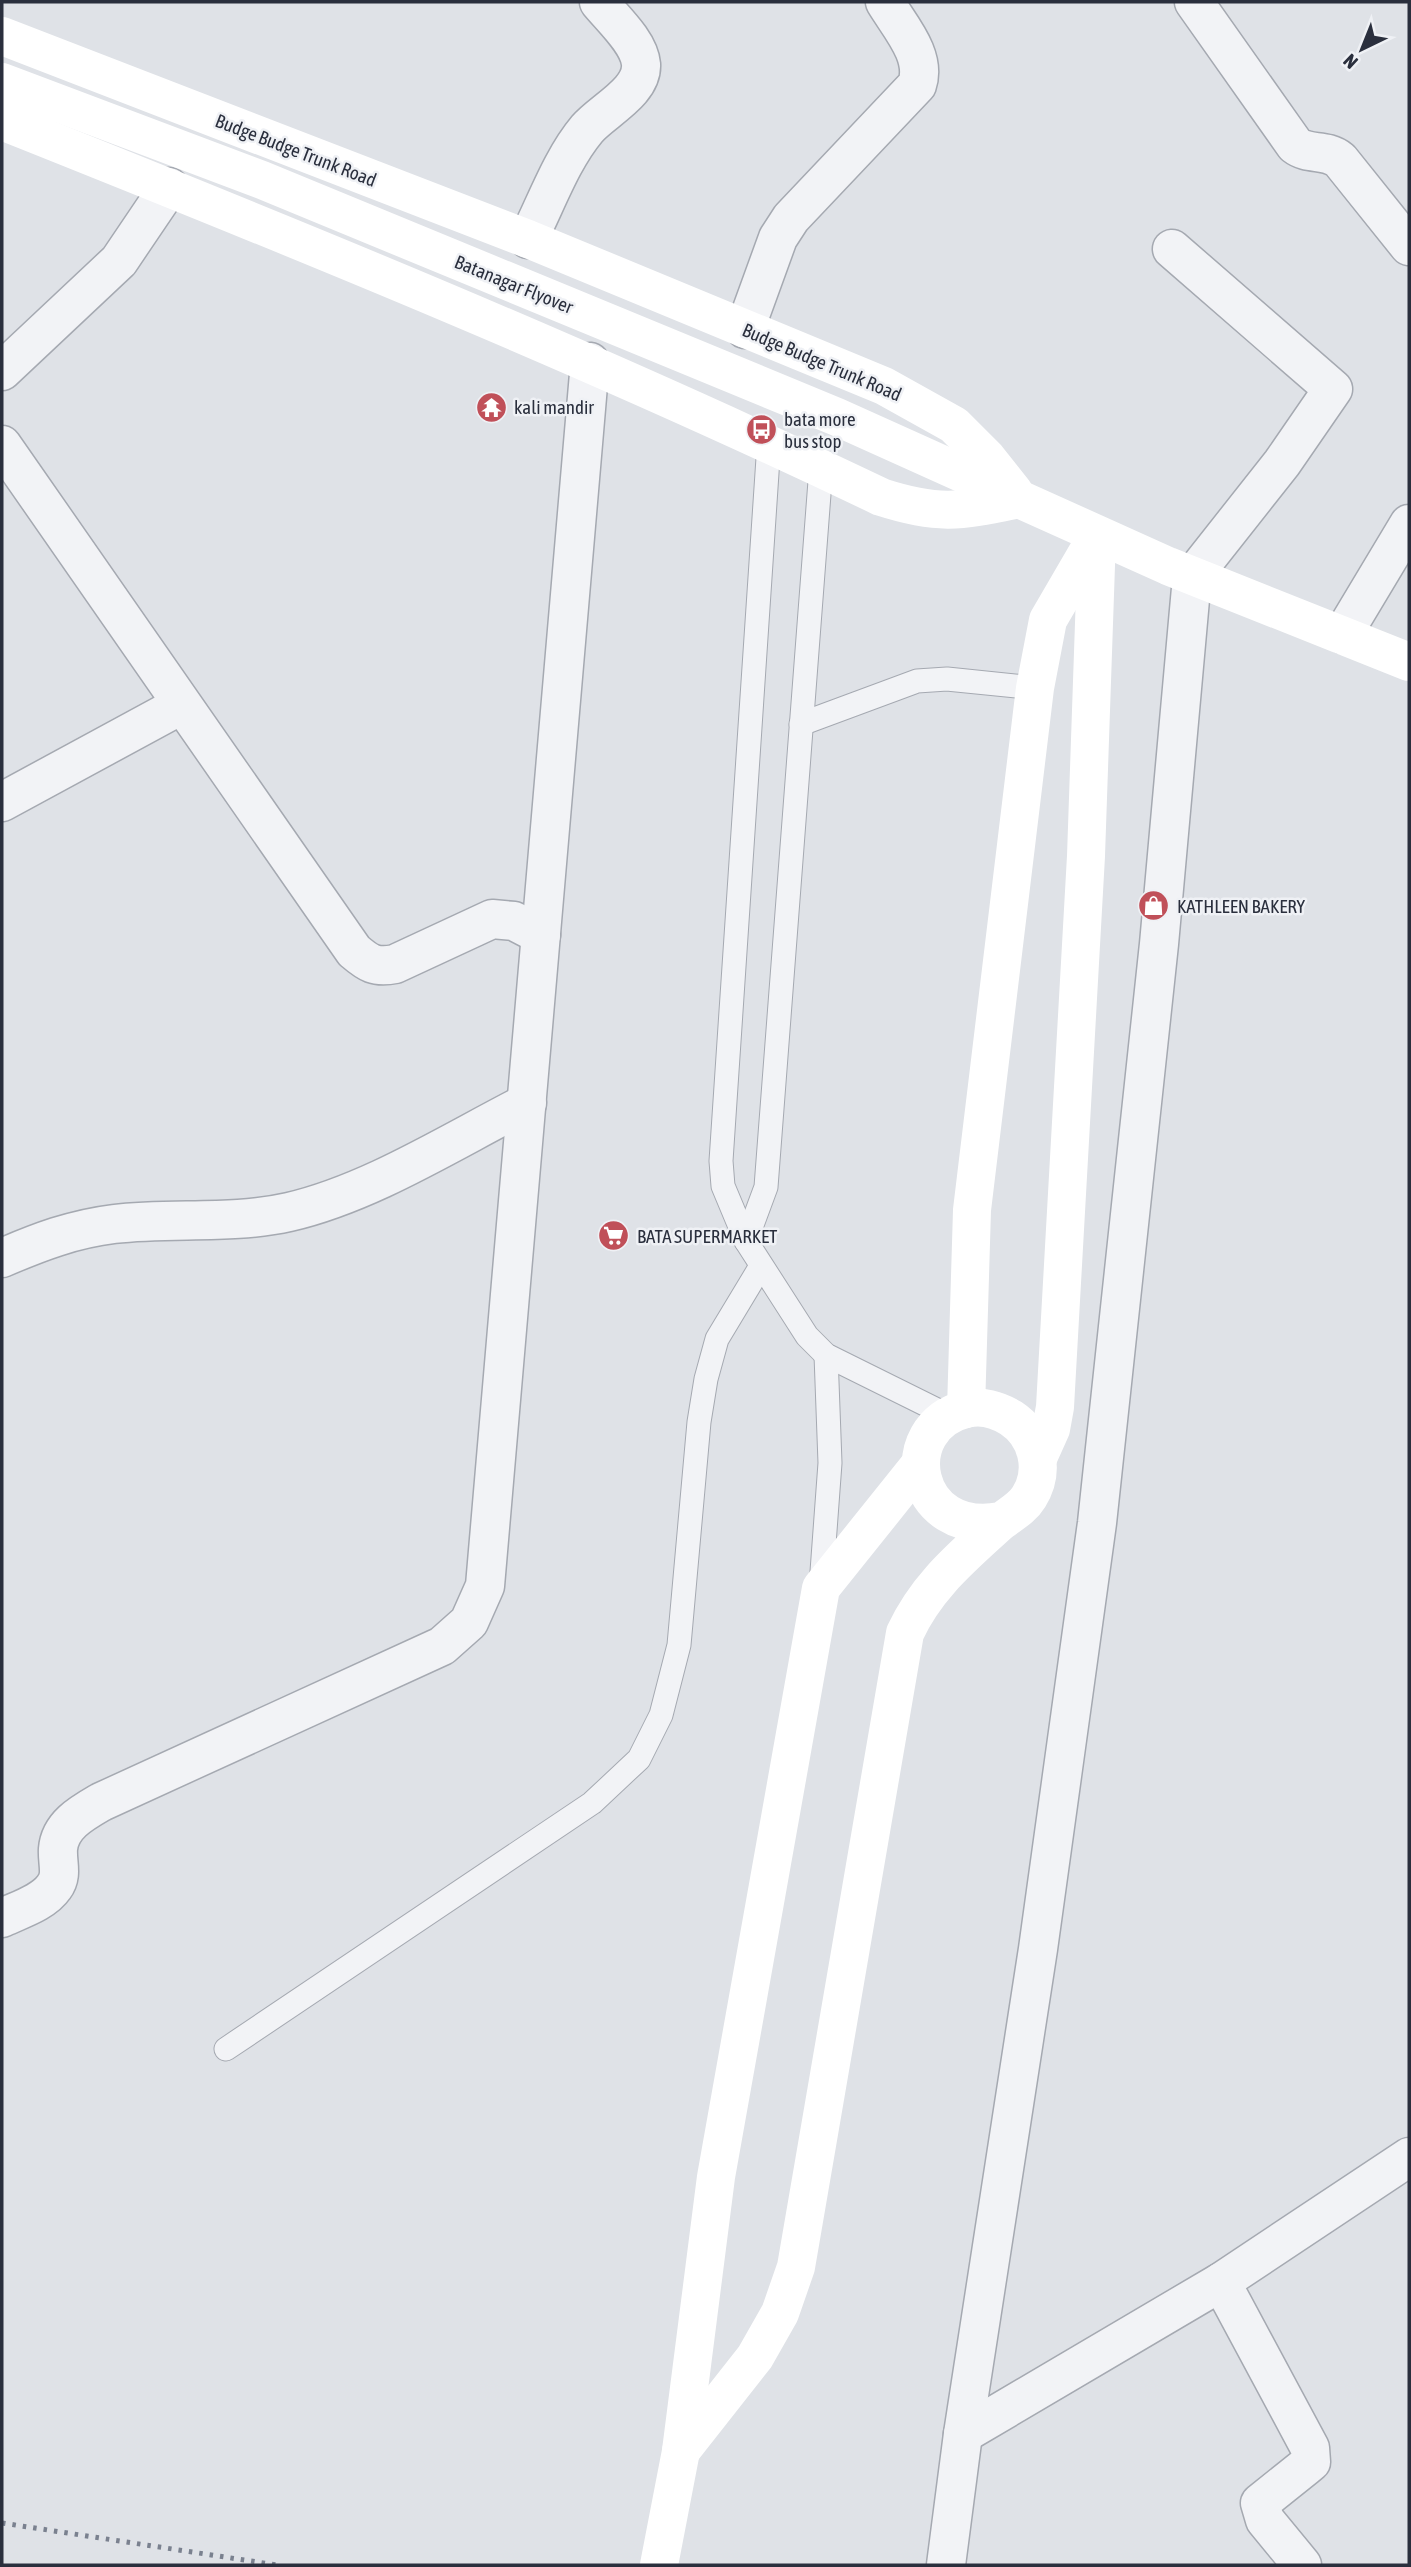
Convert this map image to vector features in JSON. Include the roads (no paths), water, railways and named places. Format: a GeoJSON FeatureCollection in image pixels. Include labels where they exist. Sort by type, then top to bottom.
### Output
{"type":"FeatureCollection","features":[{"type":"Feature","properties":{"kind":"street"},"geometry":{"type":"LineString","coordinates":[[528,239],[587,129],[638,78],[641,64],[635,48],[599,2]]}},
{"type":"Feature","properties":{"kind":"street"},"geometry":{"type":"LineString","coordinates":[[745,328],[778,239],[791,218],[917,85],[922,71],[918,56],[885,2]]}},
{"type":"Feature","properties":{"kind":"street"},"geometry":{"type":"LineString","coordinates":[[1194,2],[1295,145],[1310,152],[1324,151],[1340,160],[1409,246]]}},
{"type":"Feature","properties":{"kind":"street","name":"Budge Budge Trunk Road"},"geometry":{"type":"LineString","coordinates":[[2,36],[528,239],[884,386],[954,425],[987,458],[1019,499]]}},
{"type":"Feature","properties":{"kind":"street","name":"Batanagar Flyover"},"geometry":{"type":"LineString","coordinates":[[2,82],[262,180],[837,416],[1097,536]]}},
{"type":"Feature","properties":{"kind":"street"},"geometry":{"type":"LineString","coordinates":[[2,121],[169,187],[590,362],[881,497],[919,509],[957,512],[1019,499]]}},
{"type":"Feature","properties":{"kind":"street"},"geometry":{"type":"LineString","coordinates":[[2,371],[119,261],[169,187]]}},
{"type":"Feature","properties":{"kind":"street"},"geometry":{"type":"LineString","coordinates":[[946,2565],[963,2434],[1038,1949],[1097,1524],[1158,944],[1192,577],[1282,463],[1333,389],[1172,249]]}},
{"type":"Feature","properties":{"kind":"street"},"geometry":{"type":"LineString","coordinates":[[2,1918],[40,1900],[55,1887],[60,1872],[58,1848],[65,1830],[77,1816],[101,1802],[442,1646],[470,1622],[485,1586],[590,362]]}},
{"type":"Feature","properties":{"kind":"street"},"geometry":{"type":"LineString","coordinates":[[2,445],[354,951],[369,965],[382,967],[394,964],[492,919],[514,921],[541,934]]}},
{"type":"Feature","properties":{"kind":"street"},"geometry":{"type":"LineString","coordinates":[[1343,634],[1409,524]]}},
{"type":"Feature","properties":{"kind":"street"},"geometry":{"type":"LineString","coordinates":[[1097,536],[1192,577],[1409,662]]}},
{"type":"Feature","properties":{"kind":"street"},"geometry":{"type":"LineString","coordinates":[[958,1412],[972,1210],[1035,688],[1048,620],[1097,536]]}},
{"type":"Feature","properties":{"kind":"street"},"geometry":{"type":"LineString","coordinates":[[681,2451],[755,2357],[780,2313],[796,2267],[905,1633],[918,1604],[1001,1521],[1018,1511],[1030,1496],[1037,1478],[1038,1458],[1051,1429],[1055,1407],[1086,856],[1097,536]]}},
{"type":"Feature","properties":{"kind":"street"},"geometry":{"type":"LineString","coordinates":[[2,802],[181,705]]}},
{"type":"Feature","properties":{"kind":"street"},"geometry":{"type":"LineString","coordinates":[[2,1258],[60,1233],[115,1224],[210,1221],[288,1212],[350,1192],[527,1103]]}},
{"type":"Feature","properties":{"kind":"street"},"geometry":{"type":"LineString","coordinates":[[659,2565],[681,2451],[716,2178],[821,1588],[920,1463],[934,1428],[958,1412],[985,1408],[1003,1413],[1020,1424],[1032,1440],[1038,1458]]}},
{"type":"Feature","properties":{"kind":"street"},"geometry":{"type":"LineString","coordinates":[[920,1463],[923,1482],[931,1499],[944,1513],[961,1522],[981,1525],[1001,1521]]}},
{"type":"Feature","properties":{"kind":"street"},"geometry":{"type":"LineString","coordinates":[[963,2434],[1221,2282],[1409,2157]]}},
{"type":"Feature","properties":{"kind":"street"},"geometry":{"type":"LineString","coordinates":[[1221,2282],[1310,2448],[1311,2462],[1260,2503],[1265,2520],[1303,2565]]}},
{"type":"Feature","properties":{"kind":"lane"},"geometry":{"type":"LineString","coordinates":[[769,443],[722,1161],[723,1186],[746,1241],[761,1266],[807,1336],[826,1355],[958,1412]]}},
{"type":"Feature","properties":{"kind":"lane"},"geometry":{"type":"LineString","coordinates":[[746,1241],[766,1187],[821,468]]}},
{"type":"Feature","properties":{"kind":"lane"},"geometry":{"type":"LineString","coordinates":[[801,724],[917,681],[947,679],[1035,688]]}},
{"type":"Feature","properties":{"kind":"lane"},"geometry":{"type":"LineString","coordinates":[[226,2049],[592,1803],[639,1759],[661,1715],[679,1645],[699,1422],[706,1379],[718,1339],[761,1266]]}},
{"type":"Feature","properties":{"kind":"lane"},"geometry":{"type":"LineString","coordinates":[[821,1588],[830,1463],[826,1355]]}},
{"type":"Feature","properties":{"kind":"railway"},"geometry":{"type":"LineString","coordinates":[[2,2523],[277,2565]]}},
{"type":"Feature","properties":{"kind":"place","name":"kali mandir"},"geometry":{"type":"Point","coordinates":[491,407]}},
{"type":"Feature","properties":{"kind":"place","name":"bata more bus stop"},"geometry":{"type":"Point","coordinates":[761,430]}},
{"type":"Feature","properties":{"kind":"place","name":"KATHLEEN BAKERY"},"geometry":{"type":"Point","coordinates":[1154,906]}},
{"type":"Feature","properties":{"kind":"place","name":"BATA SUPERMARKET"},"geometry":{"type":"Point","coordinates":[614,1236]}}]}
